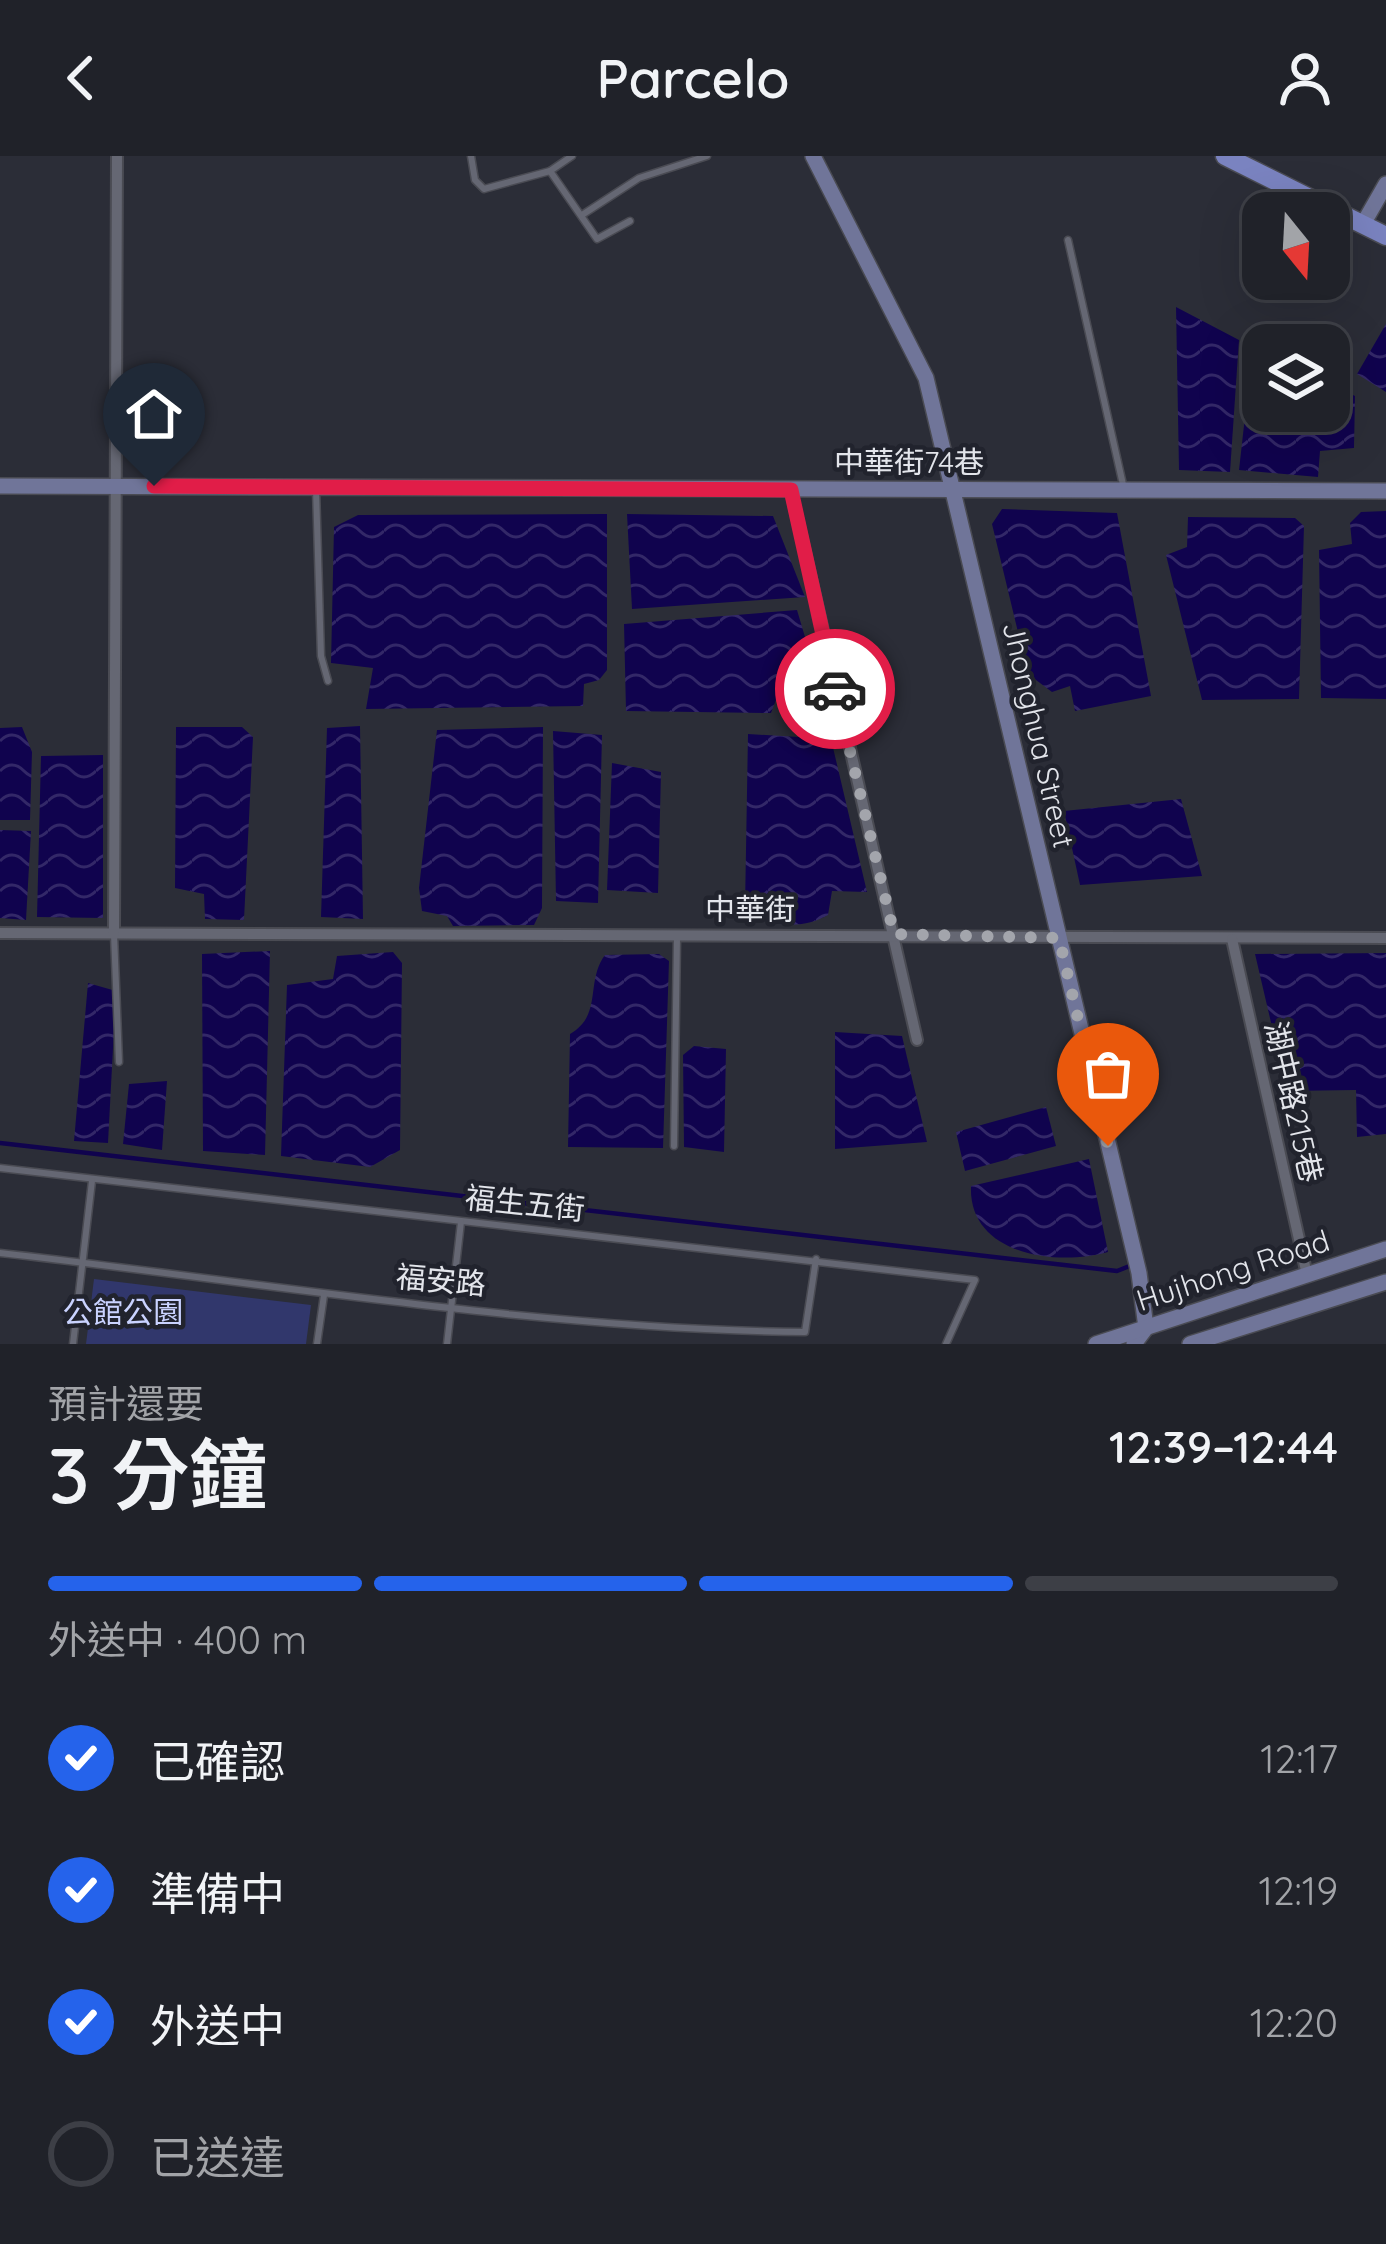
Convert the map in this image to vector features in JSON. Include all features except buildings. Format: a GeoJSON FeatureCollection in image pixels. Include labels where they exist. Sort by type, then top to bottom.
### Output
{"type":"FeatureCollection","features":[{"type":"Feature","properties":{"kind":"main road"},"geometry":{"type":"LineString","coordinates":[[1225,156],[1386,238]]}},
{"type":"Feature","properties":{"kind":"street"},"geometry":{"type":"LineString","coordinates":[[114,934],[116,156]]}},
{"type":"Feature","properties":{"kind":"street","name":"Jhonghua Street"},"geometry":{"type":"LineString","coordinates":[[813,156],[918,353],[1138,1273],[1146,1328]]}},
{"type":"Feature","properties":{"kind":"street"},"geometry":{"type":"LineString","coordinates":[[1363,224],[1386,184]]}},
{"type":"Feature","properties":{"kind":"street","name":"中華街74巷"},"geometry":{"type":"LineString","coordinates":[[0,487],[1386,491]]}},
{"type":"Feature","properties":{"kind":"street"},"geometry":{"type":"LineString","coordinates":[[791,490],[916,1040]]}},
{"type":"Feature","properties":{"kind":"street","name":"中華街"},"geometry":{"type":"LineString","coordinates":[[0,933],[1386,938]]}},
{"type":"Feature","properties":{"kind":"street","name":"湖中路215巷"},"geometry":{"type":"LineString","coordinates":[[1232,939],[1307,1275]]}},
{"type":"Feature","properties":{"kind":"street","name":"Hujhong Road"},"geometry":{"type":"LineString","coordinates":[[1096,1344],[1386,1249]]}},
{"type":"Feature","properties":{"kind":"street","name":"Hujhong Road"},"geometry":{"type":"LineString","coordinates":[[1190,1344],[1385,1288]]}},
{"type":"Feature","properties":{"kind":"street"},"geometry":{"type":"LineString","coordinates":[[1134,1344],[1146,1328]]}},
{"type":"Feature","properties":{"kind":"lane"},"geometry":{"type":"LineString","coordinates":[[471,156],[475,180],[484,189],[550,171],[572,156]]}},
{"type":"Feature","properties":{"kind":"lane"},"geometry":{"type":"LineString","coordinates":[[550,171],[578,217],[639,178],[706,156]]}},
{"type":"Feature","properties":{"kind":"lane"},"geometry":{"type":"LineString","coordinates":[[583,215],[597,239],[630,220]]}},
{"type":"Feature","properties":{"kind":"lane"},"geometry":{"type":"LineString","coordinates":[[1068,240],[1124,492]]}},
{"type":"Feature","properties":{"kind":"lane"},"geometry":{"type":"LineString","coordinates":[[316,485],[321,656],[328,681]]}},
{"type":"Feature","properties":{"kind":"lane"},"geometry":{"type":"LineString","coordinates":[[114,934],[119,1062]]}},
{"type":"Feature","properties":{"kind":"lane"},"geometry":{"type":"LineString","coordinates":[[674,1146],[676,934]]}},
{"type":"Feature","properties":{"kind":"lane","name":"福生五街"},"geometry":{"type":"LineString","coordinates":[[0,1168],[975,1280],[946,1344]]}},
{"type":"Feature","properties":{"kind":"lane"},"geometry":{"type":"LineString","coordinates":[[73,1344],[92,1180]]}},
{"type":"Feature","properties":{"kind":"lane"},"geometry":{"type":"LineString","coordinates":[[447,1344],[461,1222]]}},
{"type":"Feature","properties":{"kind":"lane","name":"福安路"},"geometry":{"type":"LineString","coordinates":[[0,1253],[324,1295],[673,1330],[805,1332],[816,1259]]}},
{"type":"Feature","properties":{"kind":"lane"},"geometry":{"type":"LineString","coordinates":[[317,1344],[324,1295]]}},
{"type":"Feature","properties":{"kind":"lane"},"geometry":{"type":"LineString","coordinates":[[673,1330],[677,1344]]}},
{"type":"Feature","properties":{"kind":"green space","name":"公館公園"},"geometry":{"type":"Polygon","coordinates":[[[94,1279],[311,1305],[306,1344],[86,1344],[94,1279]]]}},
{"type":"Feature","properties":{"kind":"water"},"geometry":{"type":"Polygon","coordinates":[[[1176,307],[1239,340],[1230,472],[1179,470],[1176,307]]]}},
{"type":"Feature","properties":{"kind":"water"},"geometry":{"type":"Polygon","coordinates":[[[1386,324],[1386,392],[1357,374],[1386,324]]]}},
{"type":"Feature","properties":{"kind":"water"},"geometry":{"type":"Polygon","coordinates":[[[1350,394],[1355,396],[1354,448],[1320,451],[1318,477],[1239,470],[1243,432],[1350,432],[1350,394]]]}},
{"type":"Feature","properties":{"kind":"water"},"geometry":{"type":"Polygon","coordinates":[[[1002,509],[1117,513],[1151,696],[1075,711],[1070,686],[1052,692],[1028,674],[992,524],[1002,509]]]}},
{"type":"Feature","properties":{"kind":"water"},"geometry":{"type":"Polygon","coordinates":[[[1386,511],[1386,699],[1321,698],[1319,550],[1352,544],[1350,523],[1361,512],[1386,511]]]}},
{"type":"Feature","properties":{"kind":"water"},"geometry":{"type":"Polygon","coordinates":[[[607,514],[607,670],[599,680],[584,684],[583,706],[366,709],[373,668],[331,663],[334,527],[358,515],[607,514]]]}},
{"type":"Feature","properties":{"kind":"water"},"geometry":{"type":"Polygon","coordinates":[[[627,514],[773,516],[805,597],[632,609],[627,514]]]}},
{"type":"Feature","properties":{"kind":"water"},"geometry":{"type":"Polygon","coordinates":[[[1188,517],[1295,518],[1304,526],[1299,699],[1202,700],[1166,555],[1187,547],[1188,517]]]}},
{"type":"Feature","properties":{"kind":"water"},"geometry":{"type":"Polygon","coordinates":[[[797,610],[819,684],[780,689],[771,713],[626,711],[624,624],[797,610]]]}},
{"type":"Feature","properties":{"kind":"water"},"geometry":{"type":"Polygon","coordinates":[[[360,726],[363,919],[321,917],[327,728],[360,726]]]}},
{"type":"Feature","properties":{"kind":"water"},"geometry":{"type":"Polygon","coordinates":[[[22,727],[32,752],[30,820],[0,820],[0,728],[22,727]]]}},
{"type":"Feature","properties":{"kind":"water"},"geometry":{"type":"Polygon","coordinates":[[[176,727],[242,727],[253,737],[244,920],[205,919],[204,894],[175,888],[176,727]]]}},
{"type":"Feature","properties":{"kind":"water"},"geometry":{"type":"Polygon","coordinates":[[[543,727],[542,908],[534,925],[453,926],[447,916],[422,911],[419,888],[437,730],[543,727]]]}},
{"type":"Feature","properties":{"kind":"water"},"geometry":{"type":"Polygon","coordinates":[[[553,731],[602,735],[598,903],[556,901],[553,731]]]}},
{"type":"Feature","properties":{"kind":"water"},"geometry":{"type":"Polygon","coordinates":[[[748,734],[831,739],[867,892],[832,891],[828,915],[817,920],[785,924],[745,907],[748,734]]]}},
{"type":"Feature","properties":{"kind":"water"},"geometry":{"type":"Polygon","coordinates":[[[103,755],[103,918],[37,917],[41,756],[103,755]]]}},
{"type":"Feature","properties":{"kind":"water"},"geometry":{"type":"Polygon","coordinates":[[[612,763],[661,772],[658,893],[607,890],[612,763]]]}},
{"type":"Feature","properties":{"kind":"water"},"geometry":{"type":"Polygon","coordinates":[[[1181,799],[1202,876],[1080,885],[1064,811],[1181,799]]]}},
{"type":"Feature","properties":{"kind":"water"},"geometry":{"type":"Polygon","coordinates":[[[0,830],[31,831],[26,920],[0,918],[0,830]]]}},
{"type":"Feature","properties":{"kind":"water"},"geometry":{"type":"Polygon","coordinates":[[[270,951],[265,1155],[203,1151],[202,954],[270,951]]]}},
{"type":"Feature","properties":{"kind":"water"},"geometry":{"type":"Polygon","coordinates":[[[393,952],[402,963],[400,1150],[370,1167],[281,1156],[287,985],[333,979],[337,956],[393,952]]]}},
{"type":"Feature","properties":{"kind":"water"},"geometry":{"type":"Polygon","coordinates":[[[1386,953],[1386,1134],[1357,1137],[1356,1090],[1287,1091],[1255,954],[1386,953]]]}},
{"type":"Feature","properties":{"kind":"water"},"geometry":{"type":"Polygon","coordinates":[[[659,954],[669,961],[663,1148],[568,1147],[570,1034],[587,1017],[599,965],[605,955],[659,954]]]}},
{"type":"Feature","properties":{"kind":"water"},"geometry":{"type":"Polygon","coordinates":[[[88,983],[116,991],[108,1143],[74,1141],[88,983]]]}},
{"type":"Feature","properties":{"kind":"water"},"geometry":{"type":"Polygon","coordinates":[[[835,1032],[902,1036],[927,1142],[835,1149],[835,1032]]]}},
{"type":"Feature","properties":{"kind":"water"},"geometry":{"type":"Polygon","coordinates":[[[694,1046],[726,1049],[724,1152],[684,1147],[683,1055],[694,1046]]]}},
{"type":"Feature","properties":{"kind":"water"},"geometry":{"type":"Polygon","coordinates":[[[167,1081],[162,1150],[123,1144],[129,1084],[167,1081]]]}},
{"type":"Feature","properties":{"kind":"water"},"geometry":{"type":"Polygon","coordinates":[[[1046,1107],[1056,1146],[965,1171],[956,1132],[1046,1107]]]}},
{"type":"Feature","properties":{"kind":"water"},"geometry":{"type":"Polygon","coordinates":[[[1089,1159],[1108,1252],[1064,1258],[1018,1250],[999,1241],[974,1209],[971,1186],[1089,1159]]]}},
{"type":"Feature","properties":{"kind":"waterway"},"geometry":{"type":"LineString","coordinates":[[0,1143],[1117,1271],[1132,1265]]}},
{"type":"Feature","properties":{"kind":"way so far"},"geometry":{"type":"LineString","coordinates":[[835,689],[894,934],[1059,938],[1108,1146]]}},
{"type":"Feature","properties":{"kind":"route"},"geometry":{"type":"LineString","coordinates":[[154,486],[791,490],[835,689]]}}]}
